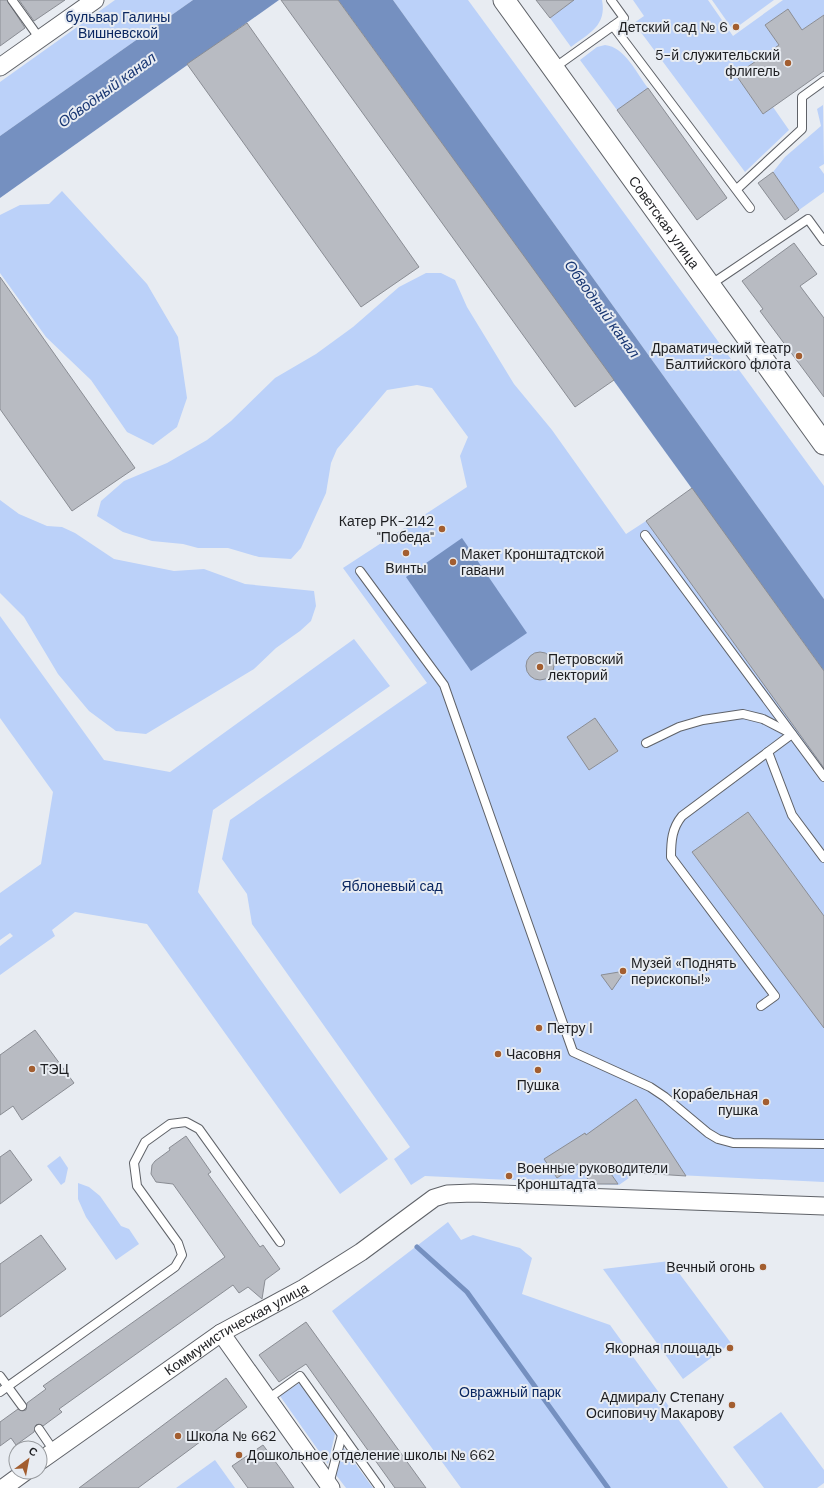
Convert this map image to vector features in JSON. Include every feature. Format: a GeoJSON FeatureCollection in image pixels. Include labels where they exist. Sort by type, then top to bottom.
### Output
{"type":"FeatureCollection","features":[{"type":"Feature","properties":{"kind":"street"},"geometry":{"type":"LineString","coordinates":[[0,67],[95,0]]}},
{"type":"Feature","properties":{"kind":"street","name":"Советская улица"},"geometry":{"type":"LineString","coordinates":[[504,0],[824,444]]}},
{"type":"Feature","properties":{"kind":"street","name":"Коммунистическая улица"},"geometry":{"type":"LineString","coordinates":[[48,1455],[221,1333],[304,1288],[361,1252],[434,1198],[447,1194],[473,1193],[824,1206]]}},
{"type":"Feature","properties":{"kind":"street"},"geometry":{"type":"LineString","coordinates":[[221,1333],[330,1486]]}},
{"type":"Feature","properties":{"kind":"street"},"geometry":{"type":"LineString","coordinates":[[3,1488],[14,1480]]}},
{"type":"Feature","properties":{"kind":"lane"},"geometry":{"type":"LineString","coordinates":[[12,0],[40,39]]}},
{"type":"Feature","properties":{"kind":"lane"},"geometry":{"type":"LineString","coordinates":[[553,69],[624,18],[611,0]]}},
{"type":"Feature","properties":{"kind":"lane"},"geometry":{"type":"LineString","coordinates":[[613,26],[750,208]]}},
{"type":"Feature","properties":{"kind":"lane"},"geometry":{"type":"LineString","coordinates":[[737,189],[802,129],[802,97],[824,81]]}},
{"type":"Feature","properties":{"kind":"lane"},"geometry":{"type":"LineString","coordinates":[[709,285],[808,219],[824,241]]}},
{"type":"Feature","properties":{"kind":"lane"},"geometry":{"type":"LineString","coordinates":[[646,535],[824,777]]}},
{"type":"Feature","properties":{"kind":"lane"},"geometry":{"type":"LineString","coordinates":[[360,571],[444,685],[573,1052],[650,1087],[718,1139],[733,1143],[824,1144]]}},
{"type":"Feature","properties":{"kind":"lane"},"geometry":{"type":"LineString","coordinates":[[646,743],[679,727],[691,723],[743,714],[763,719],[792,734]]}},
{"type":"Feature","properties":{"kind":"lane"},"geometry":{"type":"LineString","coordinates":[[761,1006],[775,996],[671,857],[674,825],[682,816],[792,734]]}},
{"type":"Feature","properties":{"kind":"lane"},"geometry":{"type":"LineString","coordinates":[[768,752],[792,814],[824,858]]}},
{"type":"Feature","properties":{"kind":"lane"},"geometry":{"type":"LineString","coordinates":[[0,1392],[175,1267],[182,1255],[178,1243],[137,1186],[134,1164],[145,1142],[170,1124],[186,1122],[199,1129],[280,1242]]}},
{"type":"Feature","properties":{"kind":"lane"},"geometry":{"type":"LineString","coordinates":[[0,1376],[22,1406]]}},
{"type":"Feature","properties":{"kind":"lane"},"geometry":{"type":"LineString","coordinates":[[268,1399],[300,1376],[380,1488]]}},
{"type":"Feature","properties":{"kind":"lane"},"geometry":{"type":"LineString","coordinates":[[39,1429],[54,1451]]}},
{"type":"Feature","properties":{"kind":"lane"},"geometry":{"type":"LineString","coordinates":[[330,1486],[342,1435]]}},
{"type":"Feature","properties":{"kind":"green space","name":"бульвар Галины Вишневской"},"geometry":{"type":"Polygon","coordinates":[[[115,0],[193,0],[0,136],[0,82],[115,0]]]}},
{"type":"Feature","properties":{"kind":"green space"},"geometry":{"type":"Polygon","coordinates":[[[393,0],[468,0],[824,486],[824,599],[393,0]]]}},
{"type":"Feature","properties":{"kind":"green space"},"geometry":{"type":"Polygon","coordinates":[[[574,0],[602,0],[603,9],[602,16],[595,28],[571,47],[550,18],[574,0]]]}},
{"type":"Feature","properties":{"kind":"green space"},"geometry":{"type":"Polygon","coordinates":[[[633,0],[708,0],[733,36],[783,0],[824,0],[824,15],[802,30],[788,9],[765,25],[779,45],[736,75],[763,114],[773,107],[789,130],[745,172],[634,23],[644,16],[633,0]]]}},
{"type":"Feature","properties":{"kind":"green space","name":"Детский сад № 6"},"geometry":{"type":"Polygon","coordinates":[[[712,0],[774,0],[733,30],[712,0]]]}},
{"type":"Feature","properties":{"kind":"green space"},"geometry":{"type":"Polygon","coordinates":[[[605,45],[619,51],[630,62],[648,88],[617,110],[580,60],[597,47],[605,45]]]}},
{"type":"Feature","properties":{"kind":"green space"},"geometry":{"type":"Polygon","coordinates":[[[823,105],[824,164],[819,167],[824,174],[824,192],[799,210],[773,172],[785,157],[821,126],[817,109],[823,105]]]}},
{"type":"Feature","properties":{"kind":"green space"},"geometry":{"type":"Polygon","coordinates":[[[62,191],[147,284],[178,337],[187,398],[177,427],[153,445],[127,432],[91,380],[46,337],[0,273],[0,215],[20,205],[49,204],[62,191]]]}},
{"type":"Feature","properties":{"kind":"green space","name":"Яблоневый сад"},"geometry":{"type":"Polygon","coordinates":[[[426,273],[441,273],[455,280],[467,307],[514,384],[552,430],[626,534],[646,521],[824,768],[824,1182],[636,1173],[619,1185],[425,1176],[411,1185],[394,1159],[410,1147],[252,924],[247,894],[222,859],[230,820],[427,683],[343,568],[467,487],[460,456],[468,437],[432,388],[417,385],[387,390],[337,449],[331,463],[326,493],[301,548],[291,559],[259,557],[228,548],[198,548],[183,544],[152,541],[123,532],[97,516],[101,501],[124,481],[167,463],[207,440],[231,421],[275,378],[316,354],[353,327],[399,287],[426,273]]]}},
{"type":"Feature","properties":{"kind":"green space"},"geometry":{"type":"Polygon","coordinates":[[[0,500],[19,514],[47,526],[62,527],[75,533],[114,559],[174,571],[204,569],[245,584],[314,591],[316,606],[311,621],[276,648],[254,669],[146,734],[116,731],[89,711],[58,674],[24,617],[0,593],[0,500]]]}},
{"type":"Feature","properties":{"kind":"green space"},"geometry":{"type":"Polygon","coordinates":[[[0,616],[104,760],[170,772],[354,639],[390,686],[213,810],[198,892],[388,1159],[340,1194],[147,924],[75,912],[52,930],[55,936],[0,975],[0,946],[13,936],[10,933],[0,940],[0,893],[41,864],[53,792],[0,718],[0,616]]]}},
{"type":"Feature","properties":{"kind":"green space"},"geometry":{"type":"Polygon","coordinates":[[[60,1156],[68,1168],[65,1182],[61,1185],[47,1166],[60,1156]]]}},
{"type":"Feature","properties":{"kind":"green space"},"geometry":{"type":"Polygon","coordinates":[[[78,1183],[89,1187],[100,1196],[121,1226],[129,1229],[139,1244],[116,1260],[86,1217],[78,1199],[78,1183]]]}},
{"type":"Feature","properties":{"kind":"green space","name":"Овражный парк"},"geometry":{"type":"Polygon","coordinates":[[[448,1222],[461,1240],[473,1235],[520,1248],[532,1258],[522,1294],[610,1325],[728,1488],[461,1488],[332,1311],[448,1222]]]}},
{"type":"Feature","properties":{"kind":"green space"},"geometry":{"type":"Polygon","coordinates":[[[670,1261],[731,1343],[683,1379],[603,1269],[670,1261]]]}},
{"type":"Feature","properties":{"kind":"green space"},"geometry":{"type":"Polygon","coordinates":[[[299,1383],[335,1434],[328,1464],[280,1396],[299,1383]]]}},
{"type":"Feature","properties":{"kind":"green space"},"geometry":{"type":"Polygon","coordinates":[[[781,1412],[824,1470],[824,1483],[817,1488],[764,1488],[733,1447],[781,1412]]]}},
{"type":"Feature","properties":{"kind":"green space"},"geometry":{"type":"Polygon","coordinates":[[[343,1447],[373,1488],[346,1488],[336,1475],[343,1447]]]}},
{"type":"Feature","properties":{"kind":"green space"},"geometry":{"type":"Polygon","coordinates":[[[215,1460],[235,1488],[176,1488],[215,1460]]]}},
{"type":"Feature","properties":{"kind":"water","name":"Обводный канал"},"geometry":{"type":"Polygon","coordinates":[[[193,0],[279,0],[0,198],[0,136],[193,0]]]}},
{"type":"Feature","properties":{"kind":"water","name":"Обводный канал"},"geometry":{"type":"Polygon","coordinates":[[[338,0],[393,0],[824,599],[824,671],[338,0]]]}},
{"type":"Feature","properties":{"kind":"water"},"geometry":{"type":"Polygon","coordinates":[[[462,538],[527,633],[471,671],[406,577],[462,538]]]}},
{"type":"Feature","properties":{"kind":"building"},"geometry":{"type":"Polygon","coordinates":[[[0,0],[7,0],[25,28],[0,46],[0,0]]]}},
{"type":"Feature","properties":{"kind":"building"},"geometry":{"type":"Polygon","coordinates":[[[19,0],[65,0],[34,21],[19,0]]]}},
{"type":"Feature","properties":{"kind":"building"},"geometry":{"type":"Polygon","coordinates":[[[281,0],[338,0],[614,380],[575,407],[281,0]]]}},
{"type":"Feature","properties":{"kind":"building"},"geometry":{"type":"Polygon","coordinates":[[[536,0],[574,0],[550,18],[536,0]]]}},
{"type":"Feature","properties":{"kind":"building","name":"5-й служительский флигель"},"geometry":{"type":"Polygon","coordinates":[[[788,9],[802,30],[824,15],[824,71],[763,114],[736,75],[779,45],[765,25],[788,9]]]}},
{"type":"Feature","properties":{"kind":"building"},"geometry":{"type":"Polygon","coordinates":[[[247,23],[419,267],[361,307],[187,64],[247,23]]]}},
{"type":"Feature","properties":{"kind":"building"},"geometry":{"type":"Polygon","coordinates":[[[648,88],[727,198],[697,220],[617,110],[648,88]]]}},
{"type":"Feature","properties":{"kind":"building"},"geometry":{"type":"Polygon","coordinates":[[[773,172],[799,210],[785,220],[758,183],[773,172]]]}},
{"type":"Feature","properties":{"kind":"building"},"geometry":{"type":"Polygon","coordinates":[[[794,243],[817,274],[800,286],[824,318],[824,397],[760,311],[763,309],[742,281],[794,243]]]}},
{"type":"Feature","properties":{"kind":"building"},"geometry":{"type":"Polygon","coordinates":[[[0,277],[135,468],[72,511],[0,409],[0,277]]]}},
{"type":"Feature","properties":{"kind":"building"},"geometry":{"type":"Polygon","coordinates":[[[692,488],[824,671],[824,768],[646,521],[692,488]]]}},
{"type":"Feature","properties":{"kind":"building","name":"Петровский лекторий"},"geometry":{"type":"Polygon","coordinates":[[[540,652],[550,656],[554,666],[550,676],[540,680],[530,676],[526,666],[530,656],[540,652]]]}},
{"type":"Feature","properties":{"kind":"building"},"geometry":{"type":"Polygon","coordinates":[[[595,718],[618,751],[589,770],[567,737],[595,718]]]}},
{"type":"Feature","properties":{"kind":"building"},"geometry":{"type":"Polygon","coordinates":[[[748,812],[824,916],[824,1028],[692,852],[748,812]]]}},
{"type":"Feature","properties":{"kind":"building"},"geometry":{"type":"Polygon","coordinates":[[[625,971],[612,990],[601,975],[625,971]]]}},
{"type":"Feature","properties":{"kind":"building","name":"ТЭЦ"},"geometry":{"type":"Polygon","coordinates":[[[35,1030],[74,1083],[22,1120],[13,1106],[0,1115],[0,1055],[35,1030]]]}},
{"type":"Feature","properties":{"kind":"building"},"geometry":{"type":"Polygon","coordinates":[[[636,1099],[686,1176],[609,1171],[618,1184],[591,1184],[578,1164],[557,1178],[544,1159],[585,1133],[586,1135],[636,1099]]]}},
{"type":"Feature","properties":{"kind":"building"},"geometry":{"type":"Polygon","coordinates":[[[186,1136],[211,1172],[208,1174],[260,1247],[263,1245],[280,1269],[265,1280],[262,1299],[248,1287],[239,1293],[233,1285],[59,1409],[62,1412],[43,1426],[39,1424],[36,1425],[34,1432],[23,1440],[12,1440],[11,1438],[0,1446],[0,1422],[18,1409],[22,1411],[26,1410],[27,1403],[46,1389],[43,1386],[225,1257],[173,1184],[156,1182],[151,1174],[152,1165],[170,1150],[169,1148],[186,1136]]]}},
{"type":"Feature","properties":{"kind":"building"},"geometry":{"type":"Polygon","coordinates":[[[10,1150],[32,1180],[0,1204],[0,1157],[10,1150]]]}},
{"type":"Feature","properties":{"kind":"building"},"geometry":{"type":"Polygon","coordinates":[[[41,1235],[66,1269],[0,1317],[0,1264],[41,1235]]]}},
{"type":"Feature","properties":{"kind":"building"},"geometry":{"type":"Polygon","coordinates":[[[306,1322],[426,1488],[395,1488],[306,1364],[279,1382],[259,1355],[306,1322]]]}},
{"type":"Feature","properties":{"kind":"building","name":"Школа № 662"},"geometry":{"type":"Polygon","coordinates":[[[226,1378],[247,1407],[138,1488],[79,1488],[226,1378]]]}},
{"type":"Feature","properties":{"kind":"building"},"geometry":{"type":"Polygon","coordinates":[[[263,1445],[294,1488],[248,1488],[232,1466],[263,1445]]]}},
{"type":"Feature","properties":{"kind":"waterway"},"geometry":{"type":"LineString","coordinates":[[417,1247],[467,1292],[608,1488]]}},
{"type":"Feature","properties":{"kind":"place","name":"Детский сад № 6"},"geometry":{"type":"Point","coordinates":[736,27]}},
{"type":"Feature","properties":{"kind":"place","name":"5-й служительский флигель"},"geometry":{"type":"Point","coordinates":[788,63]}},
{"type":"Feature","properties":{"kind":"place","name":"Драматический театр Балтийского флота"},"geometry":{"type":"Point","coordinates":[799,356]}},
{"type":"Feature","properties":{"kind":"place","name":"Катер РК-2142 \"Победа\""},"geometry":{"type":"Point","coordinates":[442,529]}},
{"type":"Feature","properties":{"kind":"place","name":"Винты"},"geometry":{"type":"Point","coordinates":[406,553]}},
{"type":"Feature","properties":{"kind":"place","name":"Макет Кронштадтской гавани"},"geometry":{"type":"Point","coordinates":[453,562]}},
{"type":"Feature","properties":{"kind":"place","name":"Петровский лекторий"},"geometry":{"type":"Point","coordinates":[540,667]}},
{"type":"Feature","properties":{"kind":"place","name":"Музей «Поднять перископы!»"},"geometry":{"type":"Point","coordinates":[623,971]}},
{"type":"Feature","properties":{"kind":"place","name":"Петру I"},"geometry":{"type":"Point","coordinates":[539,1028]}},
{"type":"Feature","properties":{"kind":"place","name":"Часовня"},"geometry":{"type":"Point","coordinates":[498,1054]}},
{"type":"Feature","properties":{"kind":"place","name":"ТЭЦ"},"geometry":{"type":"Point","coordinates":[32,1069]}},
{"type":"Feature","properties":{"kind":"place","name":"Пушка"},"geometry":{"type":"Point","coordinates":[538,1070]}},
{"type":"Feature","properties":{"kind":"place","name":"Корабельная пушка"},"geometry":{"type":"Point","coordinates":[766,1102]}},
{"type":"Feature","properties":{"kind":"place","name":"Военные руководители Кронштадта"},"geometry":{"type":"Point","coordinates":[509,1176]}},
{"type":"Feature","properties":{"kind":"place","name":"Вечный огонь"},"geometry":{"type":"Point","coordinates":[763,1267]}},
{"type":"Feature","properties":{"kind":"place","name":"Якорная площадь"},"geometry":{"type":"Point","coordinates":[730,1348]}},
{"type":"Feature","properties":{"kind":"place","name":"Адмиралу Степану Осиповичу Макарову"},"geometry":{"type":"Point","coordinates":[732,1405]}},
{"type":"Feature","properties":{"kind":"place","name":"Школа № 662"},"geometry":{"type":"Point","coordinates":[178,1436]}},
{"type":"Feature","properties":{"kind":"place","name":"Дошкольное отделение школы № 662"},"geometry":{"type":"Point","coordinates":[239,1455]}}]}
